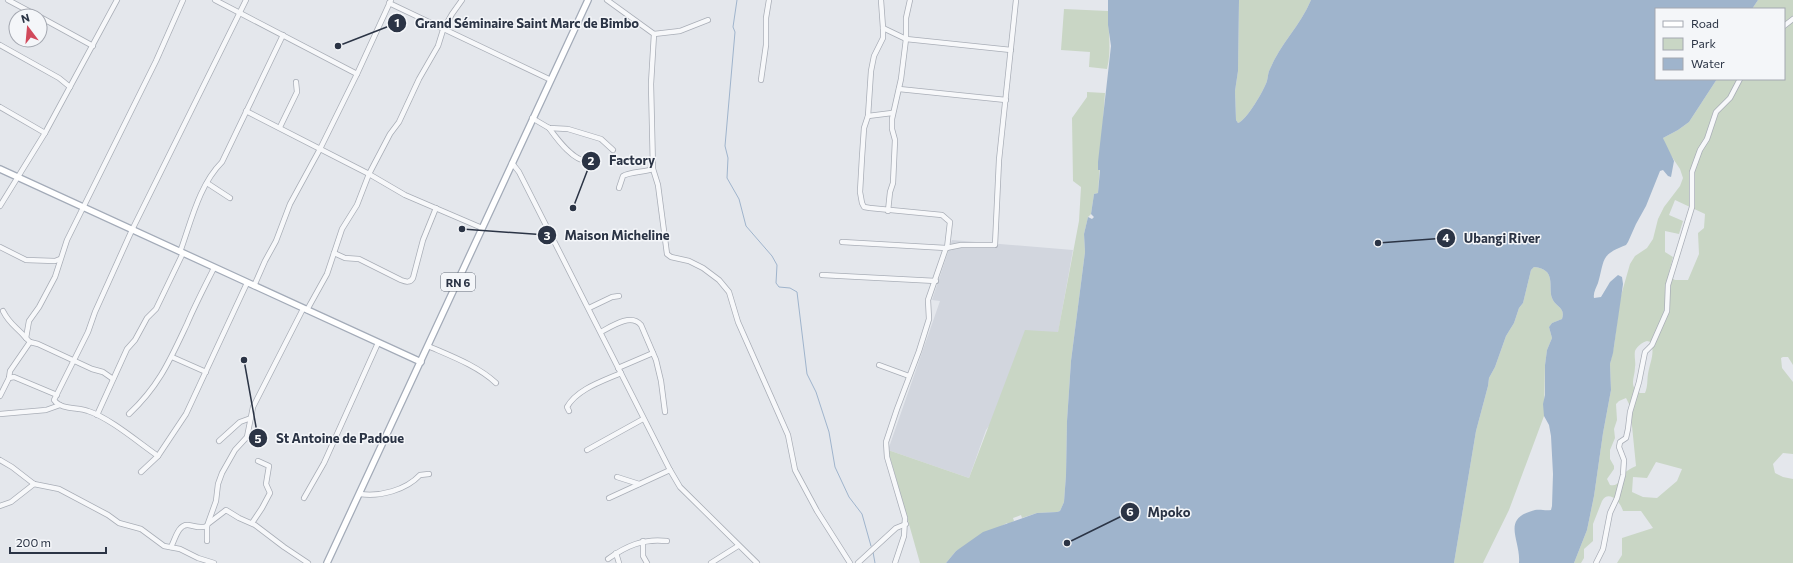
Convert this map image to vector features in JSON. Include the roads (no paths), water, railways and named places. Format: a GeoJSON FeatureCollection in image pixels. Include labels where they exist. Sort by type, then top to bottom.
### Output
{"type":"FeatureCollection","features":[{"type":"Feature","properties":{"kind":"main road","name":"RN 6"},"geometry":{"type":"LineString","coordinates":[[327,563],[588,0]]}},
{"type":"Feature","properties":{"kind":"main road"},"geometry":{"type":"LineString","coordinates":[[0,169],[421,362]]}},
{"type":"Feature","properties":{"kind":"street"},"geometry":{"type":"LineString","coordinates":[[8,0],[24,8]]}},
{"type":"Feature","properties":{"kind":"street"},"geometry":{"type":"LineString","coordinates":[[0,206],[45,133],[117,0]]}},
{"type":"Feature","properties":{"kind":"street"},"geometry":{"type":"LineString","coordinates":[[26,338],[29,321],[39,307],[55,277],[60,259],[68,240],[156,62],[183,0]]}},
{"type":"Feature","properties":{"kind":"street"},"geometry":{"type":"LineString","coordinates":[[215,0],[357,74]]}},
{"type":"Feature","properties":{"kind":"street"},"geometry":{"type":"LineString","coordinates":[[158,456],[97,415],[89,411],[60,405],[54,400],[88,332],[95,312],[132,230],[246,0]]}},
{"type":"Feature","properties":{"kind":"street"},"geometry":{"type":"LineString","coordinates":[[208,541],[208,524],[216,501],[218,484],[222,473],[235,450],[246,437],[253,407],[326,274],[342,229],[357,205],[370,174],[390,134],[399,122],[419,79],[438,46],[443,30],[462,0]]}},
{"type":"Feature","properties":{"kind":"street"},"geometry":{"type":"LineString","coordinates":[[607,0],[654,34],[680,31],[708,20]]}},
{"type":"Feature","properties":{"kind":"street"},"geometry":{"type":"LineString","coordinates":[[761,80],[766,45],[766,18],[769,0]]}},
{"type":"Feature","properties":{"kind":"street"},"geometry":{"type":"LineString","coordinates":[[881,0],[884,28],[883,38],[874,56],[871,70],[868,116],[864,128],[860,192],[862,203],[864,207],[888,211],[942,215],[948,218],[950,222],[946,248],[936,281],[928,300],[929,319],[919,351],[896,409],[886,447],[887,457],[906,524],[904,536],[894,563]]}},
{"type":"Feature","properties":{"kind":"street"},"geometry":{"type":"LineString","coordinates":[[888,211],[890,192],[893,183],[895,140],[892,129],[892,113],[899,89],[906,39],[905,23],[910,0]]}},
{"type":"Feature","properties":{"kind":"street"},"geometry":{"type":"LineString","coordinates":[[842,242],[946,248],[961,245],[995,245],[999,160],[1016,0]]}},
{"type":"Feature","properties":{"kind":"street"},"geometry":{"type":"LineString","coordinates":[[254,286],[276,241],[296,190],[320,149],[390,2],[443,30],[551,80]]}},
{"type":"Feature","properties":{"kind":"street"},"geometry":{"type":"LineString","coordinates":[[1785,25],[1793,19]]}},
{"type":"Feature","properties":{"kind":"street"},"geometry":{"type":"LineString","coordinates":[[48,21],[93,46]]}},
{"type":"Feature","properties":{"kind":"street"},"geometry":{"type":"LineString","coordinates":[[884,28],[906,39],[1011,50]]}},
{"type":"Feature","properties":{"kind":"street"},"geometry":{"type":"LineString","coordinates":[[654,34],[651,84],[654,169],[668,254],[671,257],[695,263],[719,280],[729,292],[738,322],[788,435],[795,470],[817,511],[850,563]]}},
{"type":"Feature","properties":{"kind":"street"},"geometry":{"type":"LineString","coordinates":[[97,415],[127,349],[135,340],[147,318],[156,309],[181,252],[196,208],[207,183],[222,162],[283,36]]}},
{"type":"Feature","properties":{"kind":"street"},"geometry":{"type":"LineString","coordinates":[[0,45],[59,78],[70,87]]}},
{"type":"Feature","properties":{"kind":"street"},"geometry":{"type":"LineString","coordinates":[[1596,563],[1603,549],[1610,513],[1617,498],[1623,475],[1624,460],[1619,447],[1620,442],[1626,438],[1630,412],[1639,382],[1645,352],[1652,345],[1666,311],[1668,285],[1692,207],[1692,172],[1700,150],[1707,139],[1716,112],[1730,98],[1739,80]]}},
{"type":"Feature","properties":{"kind":"street"},"geometry":{"type":"LineString","coordinates":[[280,127],[297,92],[296,82]]}},
{"type":"Feature","properties":{"kind":"street"},"geometry":{"type":"LineString","coordinates":[[899,89],[1006,100]]}},
{"type":"Feature","properties":{"kind":"street"},"geometry":{"type":"LineString","coordinates":[[0,106],[45,133]]}},
{"type":"Feature","properties":{"kind":"street"},"geometry":{"type":"LineString","coordinates":[[246,111],[280,127],[405,194],[482,228]]}},
{"type":"Feature","properties":{"kind":"street"},"geometry":{"type":"LineString","coordinates":[[868,116],[892,113]]}},
{"type":"Feature","properties":{"kind":"street"},"geometry":{"type":"LineString","coordinates":[[532,118],[549,128],[568,152],[582,160],[590,161]]}},
{"type":"Feature","properties":{"kind":"street"},"geometry":{"type":"LineString","coordinates":[[549,128],[568,129],[601,139],[613,150]]}},
{"type":"Feature","properties":{"kind":"street"},"geometry":{"type":"LineString","coordinates":[[512,163],[520,172],[670,470],[680,486],[738,546],[757,563]]}},
{"type":"Feature","properties":{"kind":"street"},"geometry":{"type":"LineString","coordinates":[[619,188],[623,176],[627,173],[637,173],[654,169]]}},
{"type":"Feature","properties":{"kind":"street"},"geometry":{"type":"LineString","coordinates":[[207,183],[230,198]]}},
{"type":"Feature","properties":{"kind":"street"},"geometry":{"type":"LineString","coordinates":[[334,253],[345,258],[360,259],[401,280],[406,282],[410,281],[413,278],[423,240],[436,208]]}},
{"type":"Feature","properties":{"kind":"street"},"geometry":{"type":"LineString","coordinates":[[0,247],[26,260],[55,261],[60,259]]}},
{"type":"Feature","properties":{"kind":"street"},"geometry":{"type":"LineString","coordinates":[[129,414],[154,389],[172,357],[214,268]]}},
{"type":"Feature","properties":{"kind":"street"},"geometry":{"type":"LineString","coordinates":[[822,275],[936,281]]}},
{"type":"Feature","properties":{"kind":"street"},"geometry":{"type":"LineString","coordinates":[[141,472],[158,456],[186,414],[247,283]]}},
{"type":"Feature","properties":{"kind":"street"},"geometry":{"type":"LineString","coordinates":[[589,308],[612,297],[619,296]]}},
{"type":"Feature","properties":{"kind":"street"},"geometry":{"type":"LineString","coordinates":[[3,311],[12,326],[20,331],[30,342],[38,344],[73,361],[103,372],[113,378]]}},
{"type":"Feature","properties":{"kind":"street"},"geometry":{"type":"LineString","coordinates":[[601,332],[628,320],[638,322],[653,353],[661,380],[665,412]]}},
{"type":"Feature","properties":{"kind":"street"},"geometry":{"type":"LineString","coordinates":[[0,396],[9,378],[10,371],[30,342]]}},
{"type":"Feature","properties":{"kind":"street"},"geometry":{"type":"LineString","coordinates":[[304,498],[324,463],[378,343]]}},
{"type":"Feature","properties":{"kind":"street"},"geometry":{"type":"LineString","coordinates":[[428,346],[467,364],[491,378],[496,383]]}},
{"type":"Feature","properties":{"kind":"street"},"geometry":{"type":"LineString","coordinates":[[569,411],[567,407],[570,402],[584,391],[653,353]]}},
{"type":"Feature","properties":{"kind":"street"},"geometry":{"type":"LineString","coordinates":[[172,357],[206,372]]}},
{"type":"Feature","properties":{"kind":"street"},"geometry":{"type":"LineString","coordinates":[[879,365],[909,376]]}},
{"type":"Feature","properties":{"kind":"street"},"geometry":{"type":"LineString","coordinates":[[9,378],[14,377],[57,395]]}},
{"type":"Feature","properties":{"kind":"street"},"geometry":{"type":"LineString","coordinates":[[0,414],[46,410],[60,405]]}},
{"type":"Feature","properties":{"kind":"street"},"geometry":{"type":"LineString","coordinates":[[219,441],[240,422],[251,418]]}},
{"type":"Feature","properties":{"kind":"street"},"geometry":{"type":"LineString","coordinates":[[587,450],[643,419]]}},
{"type":"Feature","properties":{"kind":"street"},"geometry":{"type":"LineString","coordinates":[[0,460],[12,467],[34,484],[59,489],[108,515],[119,523],[141,529],[164,546],[172,547],[214,563]]}},
{"type":"Feature","properties":{"kind":"street"},"geometry":{"type":"LineString","coordinates":[[252,523],[270,493],[266,484],[268,466],[258,461]]}},
{"type":"Feature","properties":{"kind":"street"},"geometry":{"type":"LineString","coordinates":[[609,498],[656,478],[670,470]]}},
{"type":"Feature","properties":{"kind":"street"},"geometry":{"type":"LineString","coordinates":[[360,494],[372,495],[393,491],[414,482],[420,475],[429,474]]}},
{"type":"Feature","properties":{"kind":"street"},"geometry":{"type":"LineString","coordinates":[[617,477],[639,484]]}},
{"type":"Feature","properties":{"kind":"street"},"geometry":{"type":"LineString","coordinates":[[0,506],[10,502],[34,484]]}},
{"type":"Feature","properties":{"kind":"street"},"geometry":{"type":"LineString","coordinates":[[172,547],[182,526],[186,525],[200,528],[208,524],[226,510],[239,518],[252,523],[308,563]]}},
{"type":"Feature","properties":{"kind":"street"},"geometry":{"type":"LineString","coordinates":[[858,563],[896,528],[906,524]]}},
{"type":"Feature","properties":{"kind":"street"},"geometry":{"type":"LineString","coordinates":[[608,559],[627,546],[643,541],[658,539],[667,541]]}},
{"type":"Feature","properties":{"kind":"street"},"geometry":{"type":"LineString","coordinates":[[643,541],[643,556],[647,563]]}},
{"type":"Feature","properties":{"kind":"street"},"geometry":{"type":"LineString","coordinates":[[711,563],[738,546]]}},
{"type":"Feature","properties":{"kind":"street"},"geometry":{"type":"LineString","coordinates":[[616,553],[619,563]]}},
{"type":"Feature","properties":{"kind":"water"},"geometry":{"type":"Polygon","coordinates":[[[1108,0],[1239,0],[1238,71],[1235,91],[1236,120],[1238,123],[1242,121],[1259,97],[1267,81],[1274,60],[1302,18],[1311,0],[1758,0],[1753,8],[1655,8],[1655,80],[1716,80],[1689,122],[1663,138],[1674,161],[1671,177],[1668,176],[1663,170],[1660,171],[1646,206],[1628,242],[1626,245],[1612,252],[1605,259],[1594,292],[1594,298],[1601,297],[1610,282],[1618,275],[1622,277],[1623,284],[1610,364],[1611,390],[1594,496],[1587,530],[1574,563],[1519,563],[1515,524],[1524,514],[1535,510],[1551,510],[1552,506],[1553,474],[1551,436],[1549,425],[1544,416],[1543,404],[1545,395],[1545,365],[1547,350],[1552,338],[1549,327],[1552,323],[1562,319],[1563,315],[1561,309],[1553,301],[1549,275],[1541,268],[1534,267],[1531,270],[1523,303],[1519,308],[1514,323],[1506,336],[1495,367],[1489,378],[1476,431],[1454,563],[946,563],[956,551],[983,532],[1037,513],[1060,511],[1064,502],[1071,361],[1085,252],[1084,234],[1088,217],[1092,219],[1094,217],[1091,214],[1094,194],[1098,193],[1100,170],[1098,170],[1098,162],[1111,46],[1108,25],[1108,0]]]}},
{"type":"Feature","properties":{"kind":"waterway"},"geometry":{"type":"LineString","coordinates":[[737,0],[733,27],[735,32],[725,146],[728,158],[727,178],[739,199],[746,226],[772,256],[777,265],[776,283],[779,287],[790,288],[797,292],[807,374],[816,392],[829,432],[835,467],[849,497],[862,514],[871,546]]}},
{"type":"Feature","properties":{"kind":"waterway"},"geometry":{"type":"LineString","coordinates":[[873,552],[875,563]]}},
{"type":"Feature","properties":{"kind":"place","name":"Grand Séminaire Saint Marc de Bimbo"},"geometry":{"type":"Point","coordinates":[338,46]}},
{"type":"Feature","properties":{"kind":"place","name":"Factory"},"geometry":{"type":"Point","coordinates":[573,208]}},
{"type":"Feature","properties":{"kind":"place","name":"Maison Micheline"},"geometry":{"type":"Point","coordinates":[462,229]}},
{"type":"Feature","properties":{"kind":"place","name":"Ubangi River"},"geometry":{"type":"Point","coordinates":[1378,243]}},
{"type":"Feature","properties":{"kind":"place","name":"St Antoine de Padoue"},"geometry":{"type":"Point","coordinates":[244,360]}},
{"type":"Feature","properties":{"kind":"place","name":"Mpoko"},"geometry":{"type":"Point","coordinates":[1067,543]}}]}
